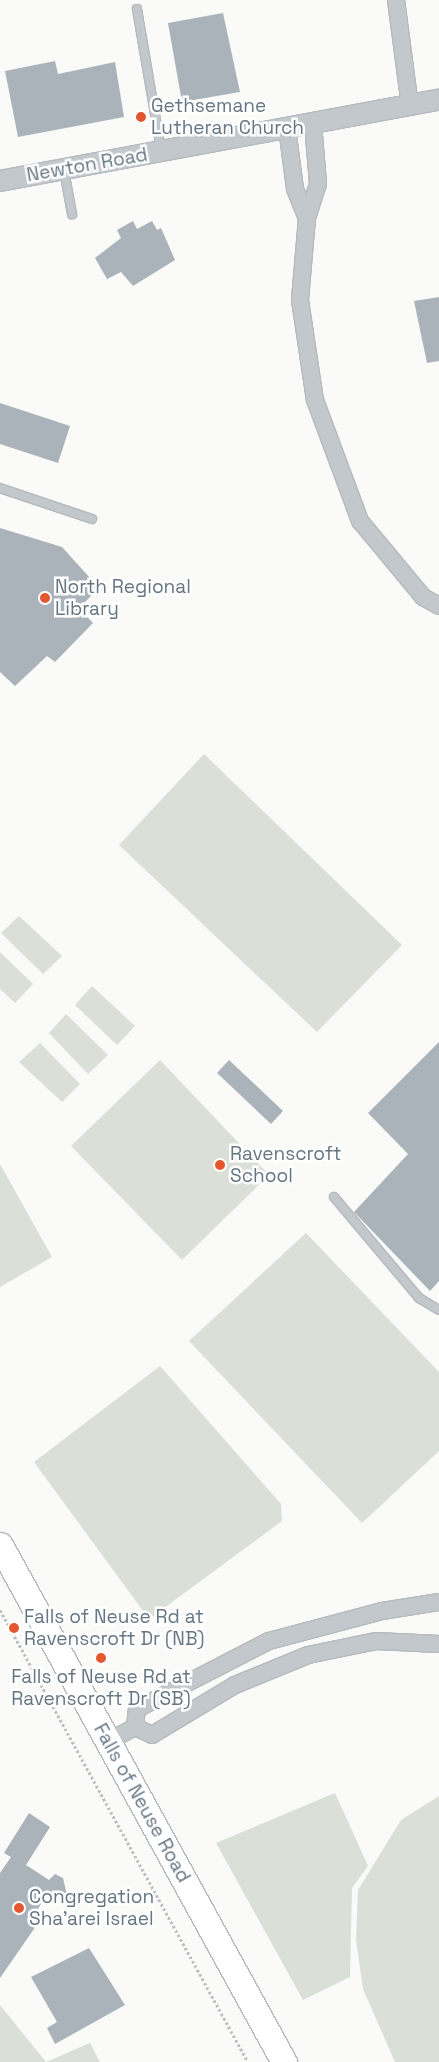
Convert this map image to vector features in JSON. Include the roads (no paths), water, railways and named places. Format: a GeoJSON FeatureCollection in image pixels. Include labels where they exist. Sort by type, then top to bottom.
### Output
{"type":"FeatureCollection","features":[{"type":"Feature","properties":{"kind":"main road","name":"Falls of Neuse Road"},"geometry":{"type":"LineString","coordinates":[[0,1545],[284,2062]]}},
{"type":"Feature","properties":{"kind":"street"},"geometry":{"type":"LineString","coordinates":[[396,0],[410,106]]}},
{"type":"Feature","properties":{"kind":"street","name":"Newton Road"},"geometry":{"type":"LineString","coordinates":[[0,180],[439,100]]}},
{"type":"Feature","properties":{"kind":"street"},"geometry":{"type":"LineString","coordinates":[[313,124],[318,184],[307,218],[300,300],[305,352],[334,458],[360,521],[423,597],[439,606]]}},
{"type":"Feature","properties":{"kind":"street"},"geometry":{"type":"LineString","coordinates":[[287,128],[294,189],[307,218]]}},
{"type":"Feature","properties":{"kind":"street"},"geometry":{"type":"LineString","coordinates":[[135,1727],[137,1709],[238,1655],[282,1636],[361,1616],[439,1602]]}},
{"type":"Feature","properties":{"kind":"street"},"geometry":{"type":"LineString","coordinates":[[361,1616],[366,1642]]}},
{"type":"Feature","properties":{"kind":"street"},"geometry":{"type":"LineString","coordinates":[[135,1727],[152,1736],[260,1674],[308,1655],[366,1642],[439,1644]]}},
{"type":"Feature","properties":{"kind":"street"},"geometry":{"type":"LineString","coordinates":[[107,1742],[135,1727]]}},
{"type":"Feature","properties":{"kind":"lane"},"geometry":{"type":"LineString","coordinates":[[137,9],[156,98],[161,151]]}},
{"type":"Feature","properties":{"kind":"lane"},"geometry":{"type":"LineString","coordinates":[[64,169],[72,214]]}},
{"type":"Feature","properties":{"kind":"lane"},"geometry":{"type":"LineString","coordinates":[[0,488],[92,519]]}},
{"type":"Feature","properties":{"kind":"lane"},"geometry":{"type":"LineString","coordinates":[[334,1197],[419,1298],[439,1310]]}},
{"type":"Feature","properties":{"kind":"place","name":"Gethsemane Lutheran Church"},"geometry":{"type":"Point","coordinates":[141,117]}},
{"type":"Feature","properties":{"kind":"place","name":"North Regional Library"},"geometry":{"type":"Point","coordinates":[45,598]}},
{"type":"Feature","properties":{"kind":"place","name":"Ravenscroft School"},"geometry":{"type":"Point","coordinates":[220,1165]}},
{"type":"Feature","properties":{"kind":"place","name":"Falls of Neuse Rd at Ravenscroft Dr (NB)"},"geometry":{"type":"Point","coordinates":[14,1628]}},
{"type":"Feature","properties":{"kind":"place","name":"Falls of Neuse Rd at Ravenscroft Dr (SB)"},"geometry":{"type":"Point","coordinates":[101,1658]}},
{"type":"Feature","properties":{"kind":"place","name":"Congregation Sha'arei Israel"},"geometry":{"type":"Point","coordinates":[19,1908]}}]}
